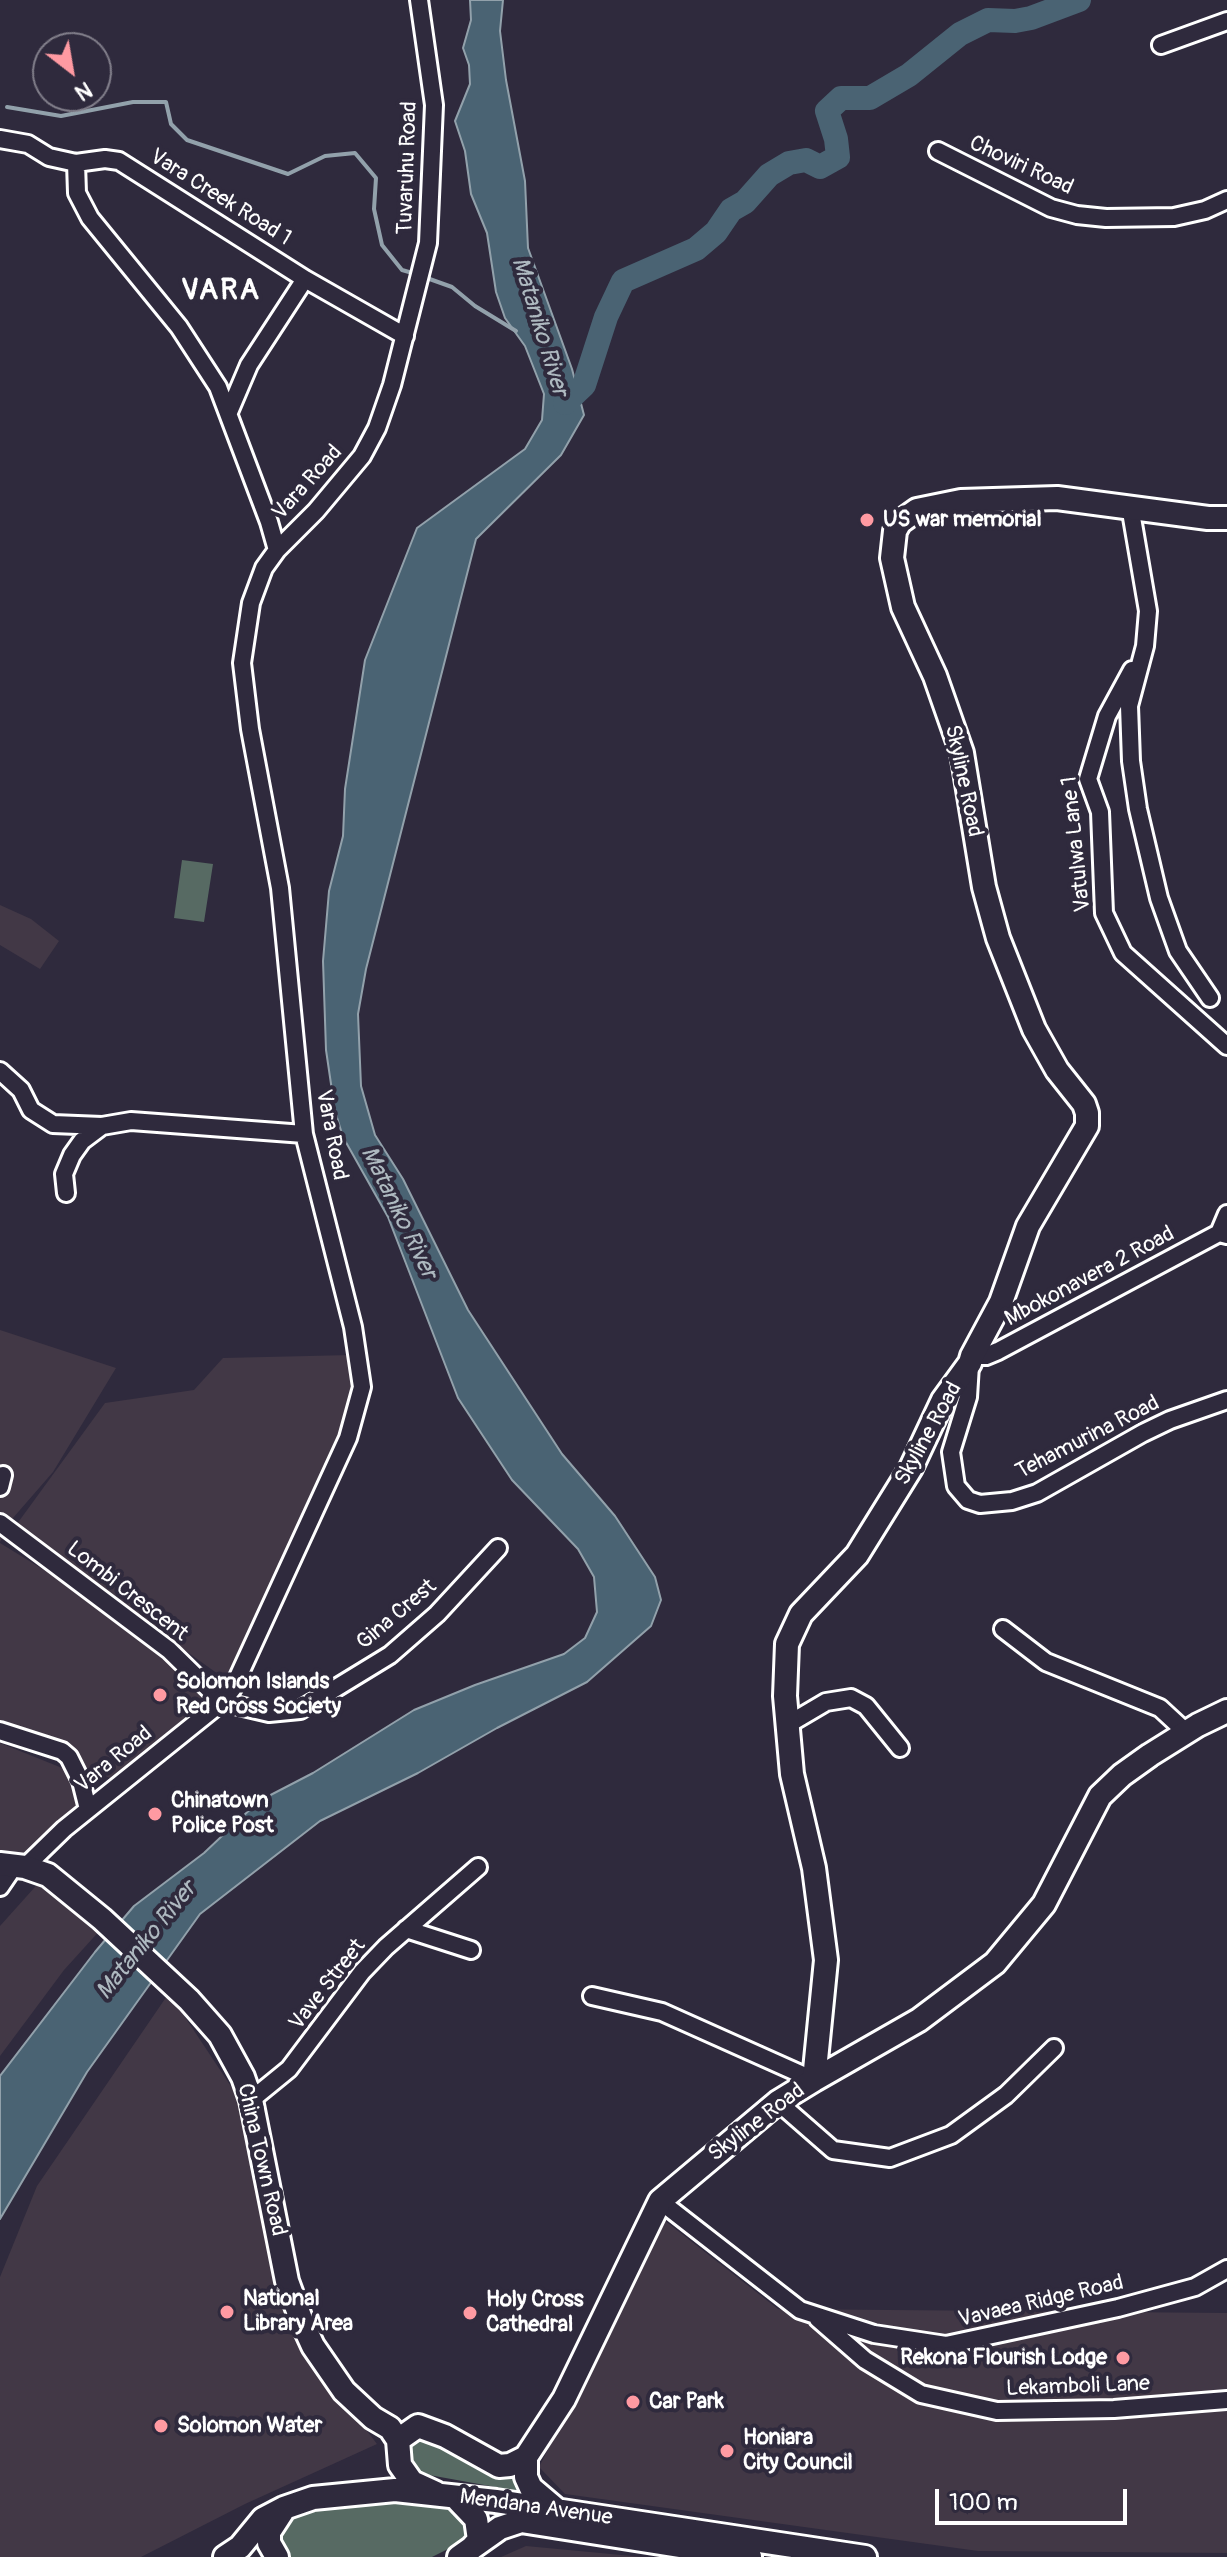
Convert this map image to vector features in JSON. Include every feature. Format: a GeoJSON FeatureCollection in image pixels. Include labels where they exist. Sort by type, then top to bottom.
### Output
{"type":"FeatureCollection","features":[{"type":"Feature","properties":{"kind":"street","name":"Tuvaruhu Road"},"geometry":{"type":"LineString","coordinates":[[405,336],[428,243],[434,105],[419,0]]}},
{"type":"Feature","properties":{"kind":"street"},"geometry":{"type":"LineString","coordinates":[[1161,45],[1227,21]]}},
{"type":"Feature","properties":{"kind":"street","name":"Vara Creek Road 1"},"geometry":{"type":"LineString","coordinates":[[0,139],[28,144],[49,157],[76,163],[105,159],[119,161],[305,279],[405,336]]}},
{"type":"Feature","properties":{"kind":"street","name":"Choviri Road"},"geometry":{"type":"LineString","coordinates":[[938,151],[1051,208],[1077,215],[1106,218],[1174,217],[1205,210],[1227,200]]}},
{"type":"Feature","properties":{"kind":"street"},"geometry":{"type":"LineString","coordinates":[[76,163],[77,193],[90,218],[179,327],[218,387],[277,550]]}},
{"type":"Feature","properties":{"kind":"street"},"geometry":{"type":"LineString","coordinates":[[229,412],[249,365],[305,279]]}},
{"type":"Feature","properties":{"kind":"street","name":"Vara Road"},"geometry":{"type":"LineString","coordinates":[[0,1887],[13,1865],[222,1702],[233,1688],[348,1438],[362,1387],[353,1327],[304,1134],[280,888],[250,729],[242,663],[251,603],[264,568],[362,456],[377,428],[405,336]]}},
{"type":"Feature","properties":{"kind":"street","name":"Skyline Road"},"geometry":{"type":"LineString","coordinates":[[526,2457],[564,2399],[660,2201],[778,2102],[814,2080],[826,1960],[814,1868],[792,1774],[787,1725],[787,1644],[794,1626],[812,1600],[857,1555],[921,1450],[943,1400],[971,1360],[1001,1302],[1028,1226],[1087,1126],[1087,1113],[1077,1093],[1057,1070],[1034,1029],[998,938],[984,887],[962,753],[935,676],[903,607],[892,558],[893,538],[900,522],[917,510],[961,501],[1057,498],[1227,518]]}},
{"type":"Feature","properties":{"kind":"street"},"geometry":{"type":"LineString","coordinates":[[1130,506],[1148,611],[1145,646],[1129,706],[1131,761],[1138,809],[1159,898],[1178,951],[1210,998]]}},
{"type":"Feature","properties":{"kind":"street","name":"Vatulwa Lane 1"},"geometry":{"type":"LineString","coordinates":[[1145,646],[1107,716],[1088,779],[1100,812],[1104,913],[1123,953],[1227,1046]]}},
{"type":"Feature","properties":{"kind":"street"},"geometry":{"type":"LineString","coordinates":[[0,1071],[21,1090],[31,1110],[53,1124],[102,1126],[131,1121],[304,1134]]}},
{"type":"Feature","properties":{"kind":"street"},"geometry":{"type":"LineString","coordinates":[[66,1193],[64,1174],[72,1155],[82,1141],[102,1126]]}},
{"type":"Feature","properties":{"kind":"street"},"geometry":{"type":"LineString","coordinates":[[1223,1234],[1227,1214]]}},
{"type":"Feature","properties":{"kind":"street","name":"Mbokonavera 2 Road"},"geometry":{"type":"LineString","coordinates":[[971,1360],[998,1351],[1223,1234]]}},
{"type":"Feature","properties":{"kind":"street","name":"Tehamurina Road"},"geometry":{"type":"LineString","coordinates":[[971,1360],[968,1397],[951,1452],[956,1486],[968,1500],[980,1504],[1012,1501],[1037,1493],[1143,1433],[1227,1400]]}},
{"type":"Feature","properties":{"kind":"street","name":"Lombi Crescent"},"geometry":{"type":"LineString","coordinates":[[0,1523],[169,1650],[222,1702]]}},
{"type":"Feature","properties":{"kind":"street","name":"Gina Crest"},"geometry":{"type":"LineString","coordinates":[[222,1702],[269,1713],[300,1710],[390,1655],[437,1614],[498,1548]]}},
{"type":"Feature","properties":{"kind":"street"},"geometry":{"type":"LineString","coordinates":[[1003,1629],[1046,1662],[1160,1708],[1186,1732]]}},
{"type":"Feature","properties":{"kind":"street"},"geometry":{"type":"LineString","coordinates":[[787,1725],[826,1702],[851,1698],[866,1706],[900,1748]]}},
{"type":"Feature","properties":{"kind":"street"},"geometry":{"type":"LineString","coordinates":[[592,1996],[662,2012],[814,2080],[919,2020],[995,1963],[1044,1904],[1100,1796],[1122,1775],[1186,1732],[1227,1711]]}},
{"type":"Feature","properties":{"kind":"street"},"geometry":{"type":"LineString","coordinates":[[0,1731],[62,1751],[69,1757],[81,1781],[88,1809]]}},
{"type":"Feature","properties":{"kind":"street","name":"China Town Road"},"geometry":{"type":"LineString","coordinates":[[13,1865],[48,1875],[102,1919],[189,2000],[220,2035],[243,2077],[251,2100],[287,2281],[302,2322],[313,2346],[344,2391],[365,2412],[390,2428],[398,2440]]}},
{"type":"Feature","properties":{"kind":"street","name":"Vave Street"},"geometry":{"type":"LineString","coordinates":[[251,2100],[289,2069],[362,1972],[478,1867]]}},
{"type":"Feature","properties":{"kind":"street"},"geometry":{"type":"LineString","coordinates":[[406,1929],[471,1950]]}},
{"type":"Feature","properties":{"kind":"street"},"geometry":{"type":"LineString","coordinates":[[778,2102],[833,2150],[890,2158],[951,2135],[1006,2095],[1054,2048]]}},
{"type":"Feature","properties":{"kind":"street","name":"Vavaea Ridge Road"},"geometry":{"type":"LineString","coordinates":[[660,2201],[800,2310],[874,2334],[946,2345],[1118,2308],[1195,2287],[1227,2269]]}},
{"type":"Feature","properties":{"kind":"street","name":"Lekamboli Lane"},"geometry":{"type":"LineString","coordinates":[[814,2316],[865,2360],[921,2394],[997,2411],[1114,2409],[1227,2400]]}},
{"type":"Feature","properties":{"kind":"street"},"geometry":{"type":"LineString","coordinates":[[367,2493],[385,2472],[398,2440],[418,2426],[445,2436],[499,2466],[510,2465],[526,2457],[526,2477],[531,2488],[557,2510]]}},
{"type":"Feature","properties":{"kind":"street"},"geometry":{"type":"LineString","coordinates":[[398,2440],[400,2465],[412,2482],[446,2496],[476,2519],[479,2540],[464,2554]]}},
{"type":"Feature","properties":{"kind":"street","name":"Mendana Avenue"},"geometry":{"type":"LineString","coordinates":[[225,2557],[240,2547],[263,2519],[284,2508],[313,2498],[395,2490],[557,2510],[865,2557]]}},
{"type":"Feature","properties":{"kind":"street"},"geometry":{"type":"LineString","coordinates":[[277,2557],[269,2543],[269,2532],[284,2508]]}},
{"type":"Feature","properties":{"kind":"street","name":"Mendana Avenue"},"geometry":{"type":"LineString","coordinates":[[464,2554],[500,2528],[521,2521],[750,2557]]}},
{"type":"Feature","properties":{"kind":"shaded area"},"geometry":{"type":"Polygon","coordinates":[[[0,905],[31,919],[59,941],[40,969],[0,945],[0,905]]]}},
{"type":"Feature","properties":{"kind":"shaded area"},"geometry":{"type":"Polygon","coordinates":[[[0,1330],[116,1368],[53,1472],[13,1518],[0,1542],[0,1330]]]}},
{"type":"Feature","properties":{"kind":"shaded area"},"geometry":{"type":"Polygon","coordinates":[[[351,1355],[351,1396],[343,1437],[225,1679],[14,1528],[105,1403],[194,1390],[223,1358],[351,1355]]]}},
{"type":"Feature","properties":{"kind":"shaded area"},"geometry":{"type":"Polygon","coordinates":[[[0,1543],[145,1632],[213,1708],[119,1782],[0,1729],[0,1543]]]}},
{"type":"Feature","properties":{"kind":"shaded area"},"geometry":{"type":"Polygon","coordinates":[[[0,1743],[92,1780],[89,1811],[27,1863],[0,1859],[0,1743]]]}},
{"type":"Feature","properties":{"kind":"shaded area"},"geometry":{"type":"Polygon","coordinates":[[[43,1878],[103,1927],[64,1970],[0,2056],[0,1926],[43,1878]]]}},
{"type":"Feature","properties":{"kind":"shaded area"},"geometry":{"type":"Polygon","coordinates":[[[169,1993],[248,2112],[275,2268],[297,2339],[377,2444],[245,2504],[141,2557],[0,2557],[0,2277],[37,2186],[169,1993]]]}},
{"type":"Feature","properties":{"kind":"shaded area"},"geometry":{"type":"Polygon","coordinates":[[[664,2220],[778,2309],[1227,2313],[1227,2553],[978,2551],[565,2494],[539,2467],[664,2220]]]}},
{"type":"Feature","properties":{"kind":"shaded area"},"geometry":{"type":"Polygon","coordinates":[[[526,2546],[632,2556],[643,2557],[501,2557],[526,2546]]]}},
{"type":"Feature","properties":{"kind":"green space"},"geometry":{"type":"Polygon","coordinates":[[[182,860],[213,864],[204,922],[174,918],[182,860]]]}},
{"type":"Feature","properties":{"kind":"green space"},"geometry":{"type":"Polygon","coordinates":[[[413,2435],[484,2462],[528,2486],[534,2494],[407,2471],[407,2439],[413,2435]]]}},
{"type":"Feature","properties":{"kind":"green space"},"geometry":{"type":"Polygon","coordinates":[[[383,2498],[454,2505],[463,2512],[469,2532],[462,2542],[432,2557],[287,2557],[281,2553],[279,2526],[288,2519],[339,2503],[383,2498]]]}},
{"type":"Feature","properties":{"kind":"water","name":"Mataniko River"},"geometry":{"type":"Polygon","coordinates":[[[470,0],[503,0],[500,31],[525,181],[528,248],[572,369],[584,415],[561,455],[476,539],[366,969],[358,1014],[361,1086],[375,1135],[403,1179],[468,1310],[562,1454],[615,1516],[655,1577],[661,1600],[651,1626],[587,1682],[418,1773],[320,1821],[200,1914],[87,2072],[0,2219],[0,2076],[134,1906],[204,1853],[259,1801],[313,1773],[414,1710],[564,1654],[585,1638],[597,1612],[594,1577],[578,1549],[512,1480],[458,1398],[388,1217],[343,1137],[335,1111],[326,1050],[323,961],[329,891],[343,836],[345,789],[365,660],[417,528],[525,449],[542,420],[544,394],[525,346],[505,318],[496,292],[487,233],[471,194],[465,151],[455,121],[470,84],[469,65],[463,48],[471,20],[470,0]]]}},
{"type":"Feature","properties":{"kind":"waterway","name":"Mataniko River"},"geometry":{"type":"LineString","coordinates":[[565,403],[584,385],[606,317],[623,281],[696,249],[716,232],[731,210],[745,202],[769,175],[789,163],[806,160],[820,167],[838,157],[827,111],[841,98],[870,98],[909,75],[960,34],[988,20],[1031,18],[1079,0]]}},
{"type":"Feature","properties":{"kind":"waterway"},"geometry":{"type":"LineString","coordinates":[[7,107],[61,116],[133,102],[166,102],[171,124],[187,140],[288,174],[325,156],[355,153],[376,178],[374,209],[382,245],[402,270],[416,274]]}},
{"type":"Feature","properties":{"kind":"waterway","name":"Mataniko River"},"geometry":{"type":"LineString","coordinates":[[424,277],[452,287],[475,306],[516,331]]}},
{"type":"Feature","properties":{"kind":"place","name":"US war memorial"},"geometry":{"type":"Point","coordinates":[867,520]}},
{"type":"Feature","properties":{"kind":"place","name":"Solomon Islands Red Cross Society"},"geometry":{"type":"Point","coordinates":[160,1695]}},
{"type":"Feature","properties":{"kind":"place","name":"Chinatown Police Post"},"geometry":{"type":"Point","coordinates":[155,1814]}},
{"type":"Feature","properties":{"kind":"place","name":"National Library Area"},"geometry":{"type":"Point","coordinates":[227,2312]}},
{"type":"Feature","properties":{"kind":"place","name":"Holy Cross Cathedral"},"geometry":{"type":"Point","coordinates":[470,2313]}},
{"type":"Feature","properties":{"kind":"place","name":"Rekona Flourish Lodge"},"geometry":{"type":"Point","coordinates":[1123,2358]}},
{"type":"Feature","properties":{"kind":"place","name":"Car Park"},"geometry":{"type":"Point","coordinates":[633,2402]}},
{"type":"Feature","properties":{"kind":"place","name":"Solomon Water"},"geometry":{"type":"Point","coordinates":[161,2426]}},
{"type":"Feature","properties":{"kind":"place","name":"Honiara City Council"},"geometry":{"type":"Point","coordinates":[727,2451]}},
{"type":"Feature","properties":{"kind":"district","name":"VARA"},"geometry":{"type":"Point","coordinates":[221,291]}}]}
